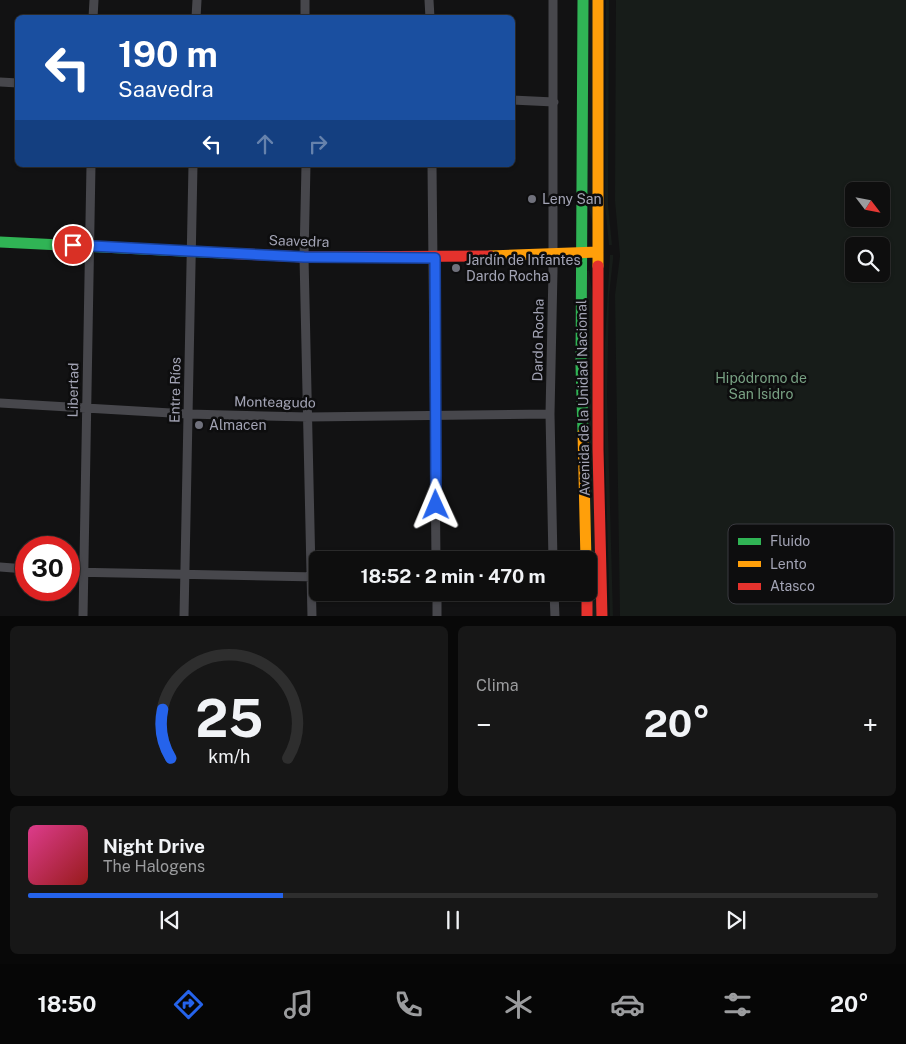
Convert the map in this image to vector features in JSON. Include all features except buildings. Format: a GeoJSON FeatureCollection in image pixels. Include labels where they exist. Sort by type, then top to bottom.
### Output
{"type":"FeatureCollection","features":[{"type":"Feature","properties":{"kind":"main road","name":"Avenida de la Unidad Nacional"},"geometry":{"type":"LineString","coordinates":[[583,0],[581,365],[586,551]]}},
{"type":"Feature","properties":{"kind":"main road","name":"Avenida de la Unidad Nacional"},"geometry":{"type":"LineString","coordinates":[[598,0],[598,440],[602,616]]}},
{"type":"Feature","properties":{"kind":"main road","name":"Saavedra"},"geometry":{"type":"LineString","coordinates":[[0,242],[304,257],[435,258],[598,252]]}},
{"type":"Feature","properties":{"kind":"main road"},"geometry":{"type":"LineString","coordinates":[[587,601],[587,616]]}},
{"type":"Feature","properties":{"kind":"street"},"geometry":{"type":"LineString","coordinates":[[93,15],[94,0]]}},
{"type":"Feature","properties":{"kind":"street"},"geometry":{"type":"LineString","coordinates":[[196,0],[196,15]]}},
{"type":"Feature","properties":{"kind":"street"},"geometry":{"type":"LineString","coordinates":[[305,0],[305,15]]}},
{"type":"Feature","properties":{"kind":"street"},"geometry":{"type":"LineString","coordinates":[[430,0],[430,15]]}},
{"type":"Feature","properties":{"kind":"street","name":"Dardo Rocha"},"geometry":{"type":"LineString","coordinates":[[553,0],[553,254],[550,414],[553,551]]}},
{"type":"Feature","properties":{"kind":"street"},"geometry":{"type":"LineString","coordinates":[[0,82],[15,83]]}},
{"type":"Feature","properties":{"kind":"street"},"geometry":{"type":"LineString","coordinates":[[515,100],[554,102]]}},
{"type":"Feature","properties":{"kind":"street","name":"Libertad"},"geometry":{"type":"LineString","coordinates":[[83,616],[91,167]]}},
{"type":"Feature","properties":{"kind":"street","name":"Entre Ríos"},"geometry":{"type":"LineString","coordinates":[[184,616],[193,167]]}},
{"type":"Feature","properties":{"kind":"street"},"geometry":{"type":"LineString","coordinates":[[306,167],[304,257],[313,551]]}},
{"type":"Feature","properties":{"kind":"street"},"geometry":{"type":"LineString","coordinates":[[432,167],[435,258],[436,551]]}},
{"type":"Feature","properties":{"kind":"street","name":"Monteagudo"},"geometry":{"type":"LineString","coordinates":[[0,403],[188,414],[308,417],[550,414]]}},
{"type":"Feature","properties":{"kind":"street"},"geometry":{"type":"LineString","coordinates":[[0,567],[15,568]]}},
{"type":"Feature","properties":{"kind":"street"},"geometry":{"type":"LineString","coordinates":[[80,573],[309,577]]}},
{"type":"Feature","properties":{"kind":"street"},"geometry":{"type":"LineString","coordinates":[[312,616],[313,601]]}},
{"type":"Feature","properties":{"kind":"street"},"geometry":{"type":"LineString","coordinates":[[437,601],[437,616]]}},
{"type":"Feature","properties":{"kind":"street"},"geometry":{"type":"LineString","coordinates":[[554,601],[555,616]]}},
{"type":"Feature","properties":{"kind":"green space"},"geometry":{"type":"Polygon","coordinates":[[[588,0],[594,0],[593,225],[587,200],[588,0]]]}},
{"type":"Feature","properties":{"kind":"green space"},"geometry":{"type":"Polygon","coordinates":[[[606,0],[609,0],[608,205],[612,245],[609,245],[605,205],[606,0]]]}},
{"type":"Feature","properties":{"kind":"green space","name":"Hipódromo de San Isidro"},"geometry":{"type":"Polygon","coordinates":[[[616,0],[906,0],[906,616],[620,616],[615,295],[620,256],[615,201],[616,0]]]}},
{"type":"Feature","properties":{"kind":"green space"},"geometry":{"type":"Polygon","coordinates":[[[610,255],[613,255],[609,295],[607,395],[613,616],[610,616],[605,453],[605,342],[610,255]]]}},
{"type":"Feature","properties":{"kind":"green space"},"geometry":{"type":"Polygon","coordinates":[[[589,270],[593,299],[599,616],[592,616],[592,601],[597,601],[597,551],[590,551],[587,447],[587,271],[589,270]]]}},
{"type":"Feature","properties":{"kind":"traffic: fast"},"geometry":{"type":"LineString","coordinates":[[583,0],[581,365],[583,433]]}},
{"type":"Feature","properties":{"kind":"traffic: fast"},"geometry":{"type":"LineString","coordinates":[[0,242],[223,253]]}},
{"type":"Feature","properties":{"kind":"traffic: slow"},"geometry":{"type":"LineString","coordinates":[[598,0],[598,266]]}},
{"type":"Feature","properties":{"kind":"traffic: slow"},"geometry":{"type":"LineString","coordinates":[[490,256],[598,252]]}},
{"type":"Feature","properties":{"kind":"traffic: slow"},"geometry":{"type":"LineString","coordinates":[[583,433],[586,551]]}},
{"type":"Feature","properties":{"kind":"traffic: jam"},"geometry":{"type":"LineString","coordinates":[[223,253],[304,257],[490,256]]}},
{"type":"Feature","properties":{"kind":"traffic: jam"},"geometry":{"type":"LineString","coordinates":[[598,266],[598,449],[602,616]]}},
{"type":"Feature","properties":{"kind":"traffic: jam"},"geometry":{"type":"LineString","coordinates":[[587,601],[587,616]]}},
{"type":"Feature","properties":{"kind":"place","name":"Leny San"},"geometry":{"type":"Point","coordinates":[532,199]}},
{"type":"Feature","properties":{"kind":"place","name":"Jardín de Infantes Dardo Rocha"},"geometry":{"type":"Point","coordinates":[456,268]}},
{"type":"Feature","properties":{"kind":"place","name":"Almacen"},"geometry":{"type":"Point","coordinates":[199,425]}},
{"type":"Feature","properties":{"kind":"route"},"geometry":{"type":"LineString","coordinates":[[73,245],[304,257],[435,258],[434,414],[436,505]]}}]}
